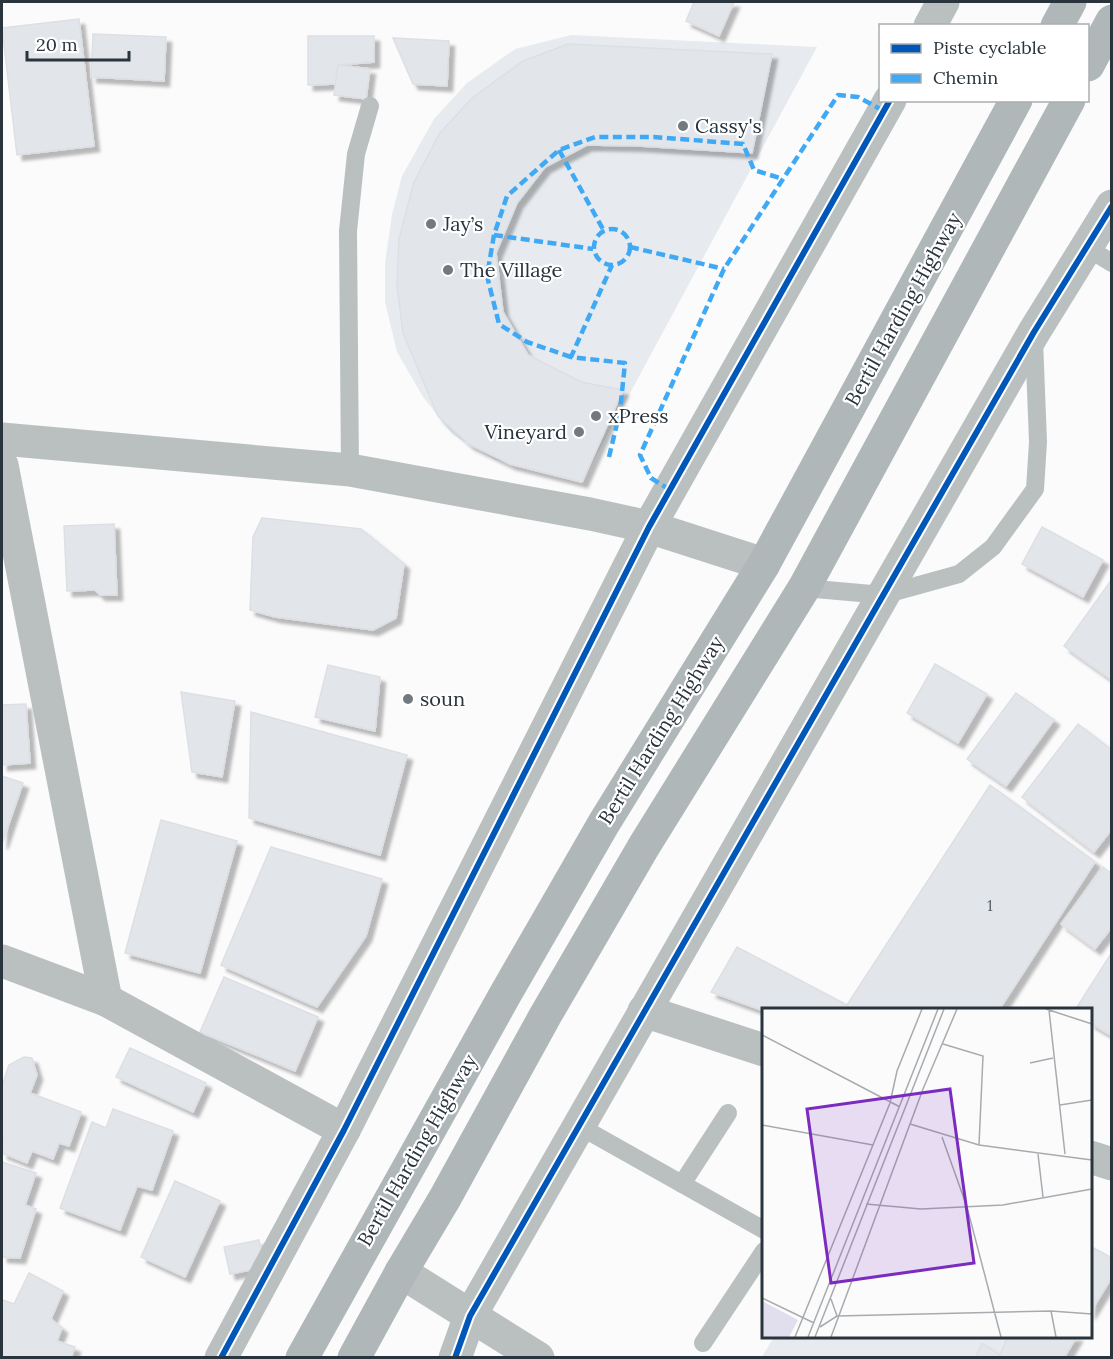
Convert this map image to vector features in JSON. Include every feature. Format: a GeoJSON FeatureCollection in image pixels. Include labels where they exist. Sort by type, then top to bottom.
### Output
{"type":"FeatureCollection","features":[{"type":"Feature","properties":{"kind":"main road"},"geometry":{"type":"LineString","coordinates":[[1058,24],[1070,2]]}},
{"type":"Feature","properties":{"kind":"main road"},"geometry":{"type":"LineString","coordinates":[[1089,63],[1112,21]]}},
{"type":"Feature","properties":{"kind":"main road","name":"Bertil Harding Highway"},"geometry":{"type":"LineString","coordinates":[[302,1358],[604,823],[764,564],[1015,102]]}},
{"type":"Feature","properties":{"kind":"main road"},"geometry":{"type":"LineString","coordinates":[[354,1358],[545,1016],[644,846],[804,588],[1067,102]]}},
{"type":"Feature","properties":{"kind":"street"},"geometry":{"type":"LineString","coordinates":[[931,24],[943,2]]}},
{"type":"Feature","properties":{"kind":"street"},"geometry":{"type":"LineString","coordinates":[[221,1358],[344,1130],[649,527],[889,102]]}},
{"type":"Feature","properties":{"kind":"street"},"geometry":{"type":"LineString","coordinates":[[455,1358],[470,1316],[1034,332],[1099,255],[1112,206]]}},
{"type":"Feature","properties":{"kind":"street"},"geometry":{"type":"LineString","coordinates":[[2,439],[350,470],[649,527],[764,564]]}},
{"type":"Feature","properties":{"kind":"street"},"geometry":{"type":"LineString","coordinates":[[2,465],[106,1000]]}},
{"type":"Feature","properties":{"kind":"street"},"geometry":{"type":"LineString","coordinates":[[2,961],[106,1000],[344,1130]]}},
{"type":"Feature","properties":{"kind":"street"},"geometry":{"type":"LineString","coordinates":[[644,1011],[762,1049]]}},
{"type":"Feature","properties":{"kind":"street"},"geometry":{"type":"LineString","coordinates":[[1092,1158],[1112,1164]]}},
{"type":"Feature","properties":{"kind":"street"},"geometry":{"type":"LineString","coordinates":[[401,1272],[538,1358]]}},
{"type":"Feature","properties":{"kind":"lane"},"geometry":{"type":"LineString","coordinates":[[350,470],[348,231],[356,154],[370,106]]}},
{"type":"Feature","properties":{"kind":"lane"},"geometry":{"type":"LineString","coordinates":[[804,588],[883,595],[959,574],[993,547],[1035,489],[1038,442],[1034,332]]}},
{"type":"Feature","properties":{"kind":"lane"},"geometry":{"type":"LineString","coordinates":[[682,1184],[728,1113]]}},
{"type":"Feature","properties":{"kind":"lane"},"geometry":{"type":"LineString","coordinates":[[579,1126],[762,1229]]}},
{"type":"Feature","properties":{"kind":"lane"},"geometry":{"type":"LineString","coordinates":[[703,1343],[762,1254]]}},
{"type":"Feature","properties":{"kind":"shaded area"},"geometry":{"type":"Polygon","coordinates":[[[571,35],[817,47],[582,482],[494,459],[453,435],[423,397],[397,352],[385,302],[385,263],[392,214],[402,176],[434,119],[467,83],[515,49],[571,35]]]}},
{"type":"Feature","properties":{"kind":"shaded area"},"geometry":{"type":"Polygon","coordinates":[[[773,1338],[1076,1338],[1064,1357],[761,1358],[773,1338]]]}},
{"type":"Feature","properties":{"kind":"building"},"geometry":{"type":"Polygon","coordinates":[[[694,2],[734,2],[719,36],[686,21],[694,2]]]}},
{"type":"Feature","properties":{"kind":"building"},"geometry":{"type":"Polygon","coordinates":[[[79,19],[94,146],[17,155],[2,28],[79,19]]]}},
{"type":"Feature","properties":{"kind":"building"},"geometry":{"type":"Polygon","coordinates":[[[93,34],[166,37],[164,81],[91,77],[93,34]]]}},
{"type":"Feature","properties":{"kind":"building"},"geometry":{"type":"Polygon","coordinates":[[[308,36],[374,36],[374,62],[338,65],[336,84],[308,85],[308,36]]]}},
{"type":"Feature","properties":{"kind":"building"},"geometry":{"type":"Polygon","coordinates":[[[393,38],[449,41],[447,86],[413,84],[393,38]]]}},
{"type":"Feature","properties":{"kind":"building","name":"The Village"},"geometry":{"type":"Polygon","coordinates":[[[568,44],[772,54],[752,153],[587,145],[545,167],[517,203],[496,253],[503,312],[528,355],[581,382],[623,390],[582,482],[510,464],[469,444],[438,416],[403,333],[397,286],[399,239],[414,182],[440,133],[472,98],[523,61],[568,44]]]}},
{"type":"Feature","properties":{"kind":"building"},"geometry":{"type":"Polygon","coordinates":[[[338,65],[370,69],[366,99],[334,95],[338,65]]]}},
{"type":"Feature","properties":{"kind":"building"},"geometry":{"type":"Polygon","coordinates":[[[262,518],[361,529],[404,564],[396,618],[373,630],[275,617],[250,610],[253,537],[262,518]]]}},
{"type":"Feature","properties":{"kind":"building"},"geometry":{"type":"Polygon","coordinates":[[[114,524],[117,595],[100,595],[95,590],[67,591],[64,526],[114,524]]]}},
{"type":"Feature","properties":{"kind":"building"},"geometry":{"type":"Polygon","coordinates":[[[1042,527],[1103,560],[1083,597],[1022,564],[1042,527]]]}},
{"type":"Feature","properties":{"kind":"building"},"geometry":{"type":"Polygon","coordinates":[[[1112,579],[1112,680],[1064,646],[1112,579]]]}},
{"type":"Feature","properties":{"kind":"building"},"geometry":{"type":"Polygon","coordinates":[[[935,664],[987,694],[958,743],[907,713],[935,664]]]}},
{"type":"Feature","properties":{"kind":"building"},"geometry":{"type":"Polygon","coordinates":[[[328,665],[380,677],[375,731],[315,717],[328,665]]]}},
{"type":"Feature","properties":{"kind":"building"},"geometry":{"type":"Polygon","coordinates":[[[181,692],[235,701],[222,777],[192,772],[181,692]]]}},
{"type":"Feature","properties":{"kind":"building"},"geometry":{"type":"Polygon","coordinates":[[[1016,693],[1054,720],[1006,786],[967,759],[1016,693]]]}},
{"type":"Feature","properties":{"kind":"building"},"geometry":{"type":"Polygon","coordinates":[[[26,704],[30,763],[2,765],[2,705],[26,704]]]}},
{"type":"Feature","properties":{"kind":"building"},"geometry":{"type":"Polygon","coordinates":[[[251,712],[407,755],[380,855],[249,818],[251,712]]]}},
{"type":"Feature","properties":{"kind":"building"},"geometry":{"type":"Polygon","coordinates":[[[1078,724],[1112,750],[1112,829],[1094,852],[1022,797],[1078,724]]]}},
{"type":"Feature","properties":{"kind":"building"},"geometry":{"type":"Polygon","coordinates":[[[2,776],[23,783],[2,844],[2,776]]]}},
{"type":"Feature","properties":{"kind":"building"},"geometry":{"type":"Polygon","coordinates":[[[990,785],[1095,862],[1000,1008],[762,1008],[762,1010],[711,992],[737,947],[847,1005],[990,785]]]}},
{"type":"Feature","properties":{"kind":"building"},"geometry":{"type":"Polygon","coordinates":[[[161,820],[237,841],[200,973],[125,953],[161,820]]]}},
{"type":"Feature","properties":{"kind":"building"},"geometry":{"type":"Polygon","coordinates":[[[271,847],[382,879],[366,936],[317,1007],[221,965],[271,847]]]}},
{"type":"Feature","properties":{"kind":"building"},"geometry":{"type":"Polygon","coordinates":[[[1103,867],[1112,874],[1112,927],[1095,949],[1061,924],[1103,867]]]}},
{"type":"Feature","properties":{"kind":"building"},"geometry":{"type":"Polygon","coordinates":[[[1112,952],[1112,1036],[1092,1024],[1092,1008],[1076,1008],[1112,952]]]}},
{"type":"Feature","properties":{"kind":"building"},"geometry":{"type":"Polygon","coordinates":[[[224,977],[318,1017],[295,1071],[200,1032],[224,977]]]}},
{"type":"Feature","properties":{"kind":"building"},"geometry":{"type":"Polygon","coordinates":[[[130,1048],[206,1083],[193,1112],[116,1077],[130,1048]]]}},
{"type":"Feature","properties":{"kind":"building"},"geometry":{"type":"Polygon","coordinates":[[[24,1057],[32,1058],[37,1075],[30,1093],[81,1112],[69,1146],[59,1143],[53,1159],[32,1151],[27,1163],[2,1153],[2,1086],[9,1065],[24,1057]]]}},
{"type":"Feature","properties":{"kind":"building"},"geometry":{"type":"Polygon","coordinates":[[[113,1109],[173,1131],[152,1190],[137,1186],[120,1230],[60,1208],[92,1122],[106,1128],[113,1109]]]}},
{"type":"Feature","properties":{"kind":"building"},"geometry":{"type":"Polygon","coordinates":[[[2,1162],[36,1173],[25,1205],[36,1209],[20,1258],[2,1257],[2,1162]]]}},
{"type":"Feature","properties":{"kind":"building"},"geometry":{"type":"Polygon","coordinates":[[[175,1181],[220,1201],[185,1277],[141,1257],[175,1181]]]}},
{"type":"Feature","properties":{"kind":"building"},"geometry":{"type":"Polygon","coordinates":[[[259,1240],[265,1267],[230,1274],[224,1247],[259,1240]]]}},
{"type":"Feature","properties":{"kind":"building"},"geometry":{"type":"Polygon","coordinates":[[[1092,1247],[1112,1258],[1112,1277],[1092,1310],[1092,1247]]]}},
{"type":"Feature","properties":{"kind":"building"},"geometry":{"type":"Polygon","coordinates":[[[29,1273],[63,1291],[51,1319],[62,1328],[57,1341],[75,1347],[71,1358],[2,1358],[2,1303],[3,1300],[14,1304],[29,1273]]]}},
{"type":"Feature","properties":{"kind":"building"},"geometry":{"type":"Polygon","coordinates":[[[1007,1338],[1076,1338],[1064,1358],[975,1358],[982,1343],[1000,1355],[1007,1338]]]}},
{"type":"Feature","properties":{"kind":"marked path"},"geometry":{"type":"LineString","coordinates":[[670,490],[651,478],[640,455],[724,269],[838,95],[858,97],[884,111]]}},
{"type":"Feature","properties":{"kind":"marked path"},"geometry":{"type":"LineString","coordinates":[[571,357],[527,342],[499,324],[487,276],[494,235],[507,196],[559,150],[595,137],[654,137],[743,144],[754,170],[783,179]]}},
{"type":"Feature","properties":{"kind":"marked path"},"geometry":{"type":"LineString","coordinates":[[559,150],[604,231]]}},
{"type":"Feature","properties":{"kind":"marked path"},"geometry":{"type":"LineString","coordinates":[[612,229],[625,234],[630,247],[625,260],[612,265],[599,260],[594,247],[599,234],[612,229]]}},
{"type":"Feature","properties":{"kind":"marked path"},"geometry":{"type":"LineString","coordinates":[[494,235],[593,249]]}},
{"type":"Feature","properties":{"kind":"marked path"},"geometry":{"type":"LineString","coordinates":[[630,247],[724,269]]}},
{"type":"Feature","properties":{"kind":"marked path"},"geometry":{"type":"LineString","coordinates":[[609,457],[620,411],[625,363],[571,357],[612,265]]}},
{"type":"Feature","properties":{"kind":"marked path"},"geometry":{"type":"LineString","coordinates":[[620,411],[656,420]]}},
{"type":"Feature","properties":{"kind":"cycle path"},"geometry":{"type":"LineString","coordinates":[[221,1358],[344,1130],[649,527],[889,102]]}},
{"type":"Feature","properties":{"kind":"cycle path"},"geometry":{"type":"LineString","coordinates":[[455,1358],[470,1316],[1034,332],[1112,206]]}},
{"type":"Feature","properties":{"kind":"place","name":"Cassy's"},"geometry":{"type":"Point","coordinates":[683,126]}},
{"type":"Feature","properties":{"kind":"place","name":"Jay’s"},"geometry":{"type":"Point","coordinates":[431,224]}},
{"type":"Feature","properties":{"kind":"place","name":"The Village"},"geometry":{"type":"Point","coordinates":[448,270]}},
{"type":"Feature","properties":{"kind":"place","name":"xPress"},"geometry":{"type":"Point","coordinates":[596,416]}},
{"type":"Feature","properties":{"kind":"place","name":"Vineyard"},"geometry":{"type":"Point","coordinates":[579,432]}},
{"type":"Feature","properties":{"kind":"place","name":"soun"},"geometry":{"type":"Point","coordinates":[408,699]}}]}
